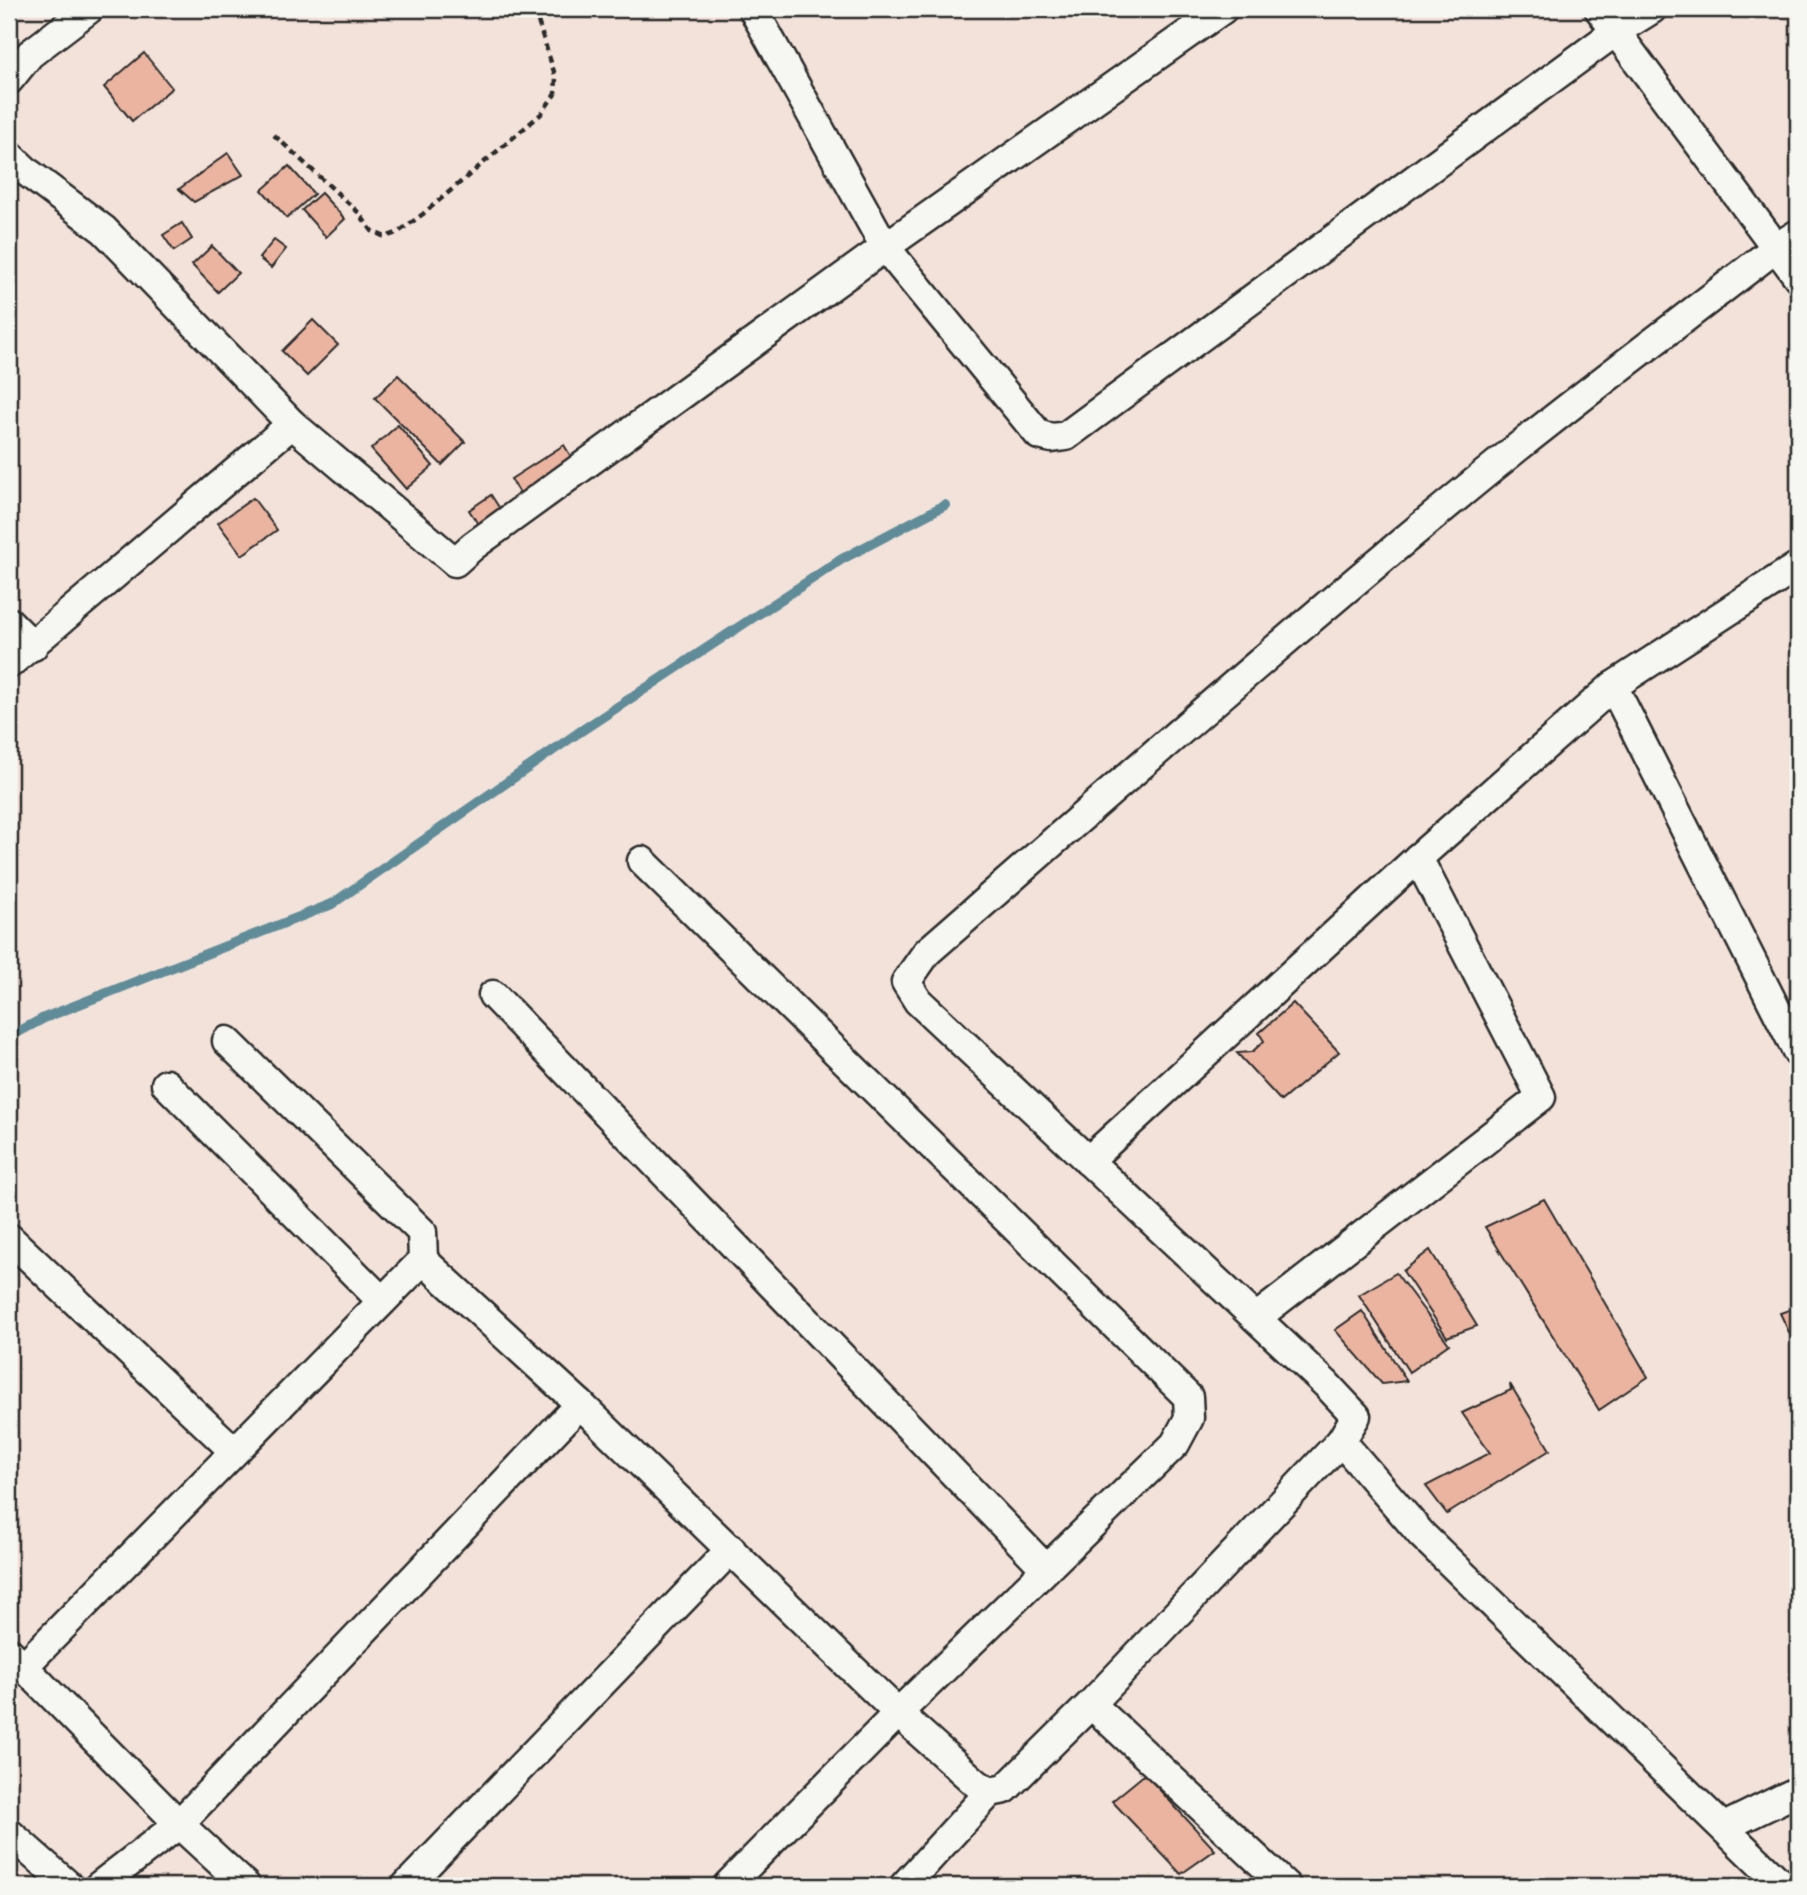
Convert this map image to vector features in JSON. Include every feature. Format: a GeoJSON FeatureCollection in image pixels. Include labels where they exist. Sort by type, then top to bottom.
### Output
{"type":"FeatureCollection","features":[{"type":"Feature","properties":{"kind":"street"},"geometry":{"type":"LineString","coordinates":[[9,80],[30,54],[89,9]]}},
{"type":"Feature","properties":{"kind":"street"},"geometry":{"type":"LineString","coordinates":[[753,9],[885,247],[1039,435],[1052,439],[1066,436],[1615,32],[1652,9]]}},
{"type":"Feature","properties":{"kind":"street"},"geometry":{"type":"LineString","coordinates":[[9,155],[27,172],[104,230],[292,424],[455,562],[473,546],[885,247],[1223,9]]}},
{"type":"Feature","properties":{"kind":"street"},"geometry":{"type":"LineString","coordinates":[[1599,9],[1615,32],[1788,241],[1798,278]]}},
{"type":"Feature","properties":{"kind":"street"},"geometry":{"type":"LineString","coordinates":[[227,1041],[422,1232],[423,1259],[580,1404],[898,1713],[977,1784],[990,1791],[1005,1789],[1091,1704],[1341,1441],[1356,1416],[1326,1384],[918,1001],[906,982],[928,952],[1237,681],[1363,575],[1520,446],[1788,241]]}},
{"type":"Feature","properties":{"kind":"street"},"geometry":{"type":"LineString","coordinates":[[9,664],[292,424]]}},
{"type":"Feature","properties":{"kind":"street"},"geometry":{"type":"LineString","coordinates":[[1088,1161],[1418,858],[1612,686],[1798,566]]}},
{"type":"Feature","properties":{"kind":"street"},"geometry":{"type":"LineString","coordinates":[[9,622],[33,646]]}},
{"type":"Feature","properties":{"kind":"street"},"geometry":{"type":"LineString","coordinates":[[1612,686],[1798,1053]]}},
{"type":"Feature","properties":{"kind":"street"},"geometry":{"type":"LineString","coordinates":[[1256,1318],[1541,1097],[1418,858]]}},
{"type":"Feature","properties":{"kind":"street"},"geometry":{"type":"LineString","coordinates":[[642,861],[1188,1397],[1189,1418],[1175,1444],[898,1713],[727,1886]]}},
{"type":"Feature","properties":{"kind":"street"},"geometry":{"type":"LineString","coordinates":[[493,995],[1045,1569]]}},
{"type":"Feature","properties":{"kind":"street"},"geometry":{"type":"LineString","coordinates":[[166,1084],[382,1301]]}},
{"type":"Feature","properties":{"kind":"street"},"geometry":{"type":"LineString","coordinates":[[9,1238],[234,1451]]}},
{"type":"Feature","properties":{"kind":"street"},"geometry":{"type":"LineString","coordinates":[[246,1886],[179,1824],[16,1659],[234,1451],[423,1259]]}},
{"type":"Feature","properties":{"kind":"street"},"geometry":{"type":"LineString","coordinates":[[99,1886],[179,1824],[580,1404]]}},
{"type":"Feature","properties":{"kind":"street"},"geometry":{"type":"LineString","coordinates":[[1341,1441],[1422,1535],[1783,1886]]}},
{"type":"Feature","properties":{"kind":"street"},"geometry":{"type":"LineString","coordinates":[[405,1886],[731,1549]]}},
{"type":"Feature","properties":{"kind":"street"},"geometry":{"type":"LineString","coordinates":[[1091,1704],[1286,1886]]}},
{"type":"Feature","properties":{"kind":"street"},"geometry":{"type":"LineString","coordinates":[[904,1886],[990,1791]]}},
{"type":"Feature","properties":{"kind":"street"},"geometry":{"type":"LineString","coordinates":[[1724,1827],[1798,1791]]}},
{"type":"Feature","properties":{"kind":"street"},"geometry":{"type":"LineString","coordinates":[[9,1833],[68,1886]]}},
{"type":"Feature","properties":{"kind":"path"},"geometry":{"type":"LineString","coordinates":[[274,135],[358,212],[372,231],[385,237],[397,233],[541,114],[555,94],[556,78],[534,9]]}},
{"type":"Feature","properties":{"kind":"building"},"geometry":{"type":"Polygon","coordinates":[[[144,53],[172,88],[132,121],[104,87],[144,53]]]}},
{"type":"Feature","properties":{"kind":"building"},"geometry":{"type":"Polygon","coordinates":[[[228,153],[243,175],[194,202],[179,189],[228,153]]]}},
{"type":"Feature","properties":{"kind":"building"},"geometry":{"type":"Polygon","coordinates":[[[289,166],[314,194],[287,218],[262,190],[289,166]]]}},
{"type":"Feature","properties":{"kind":"building"},"geometry":{"type":"Polygon","coordinates":[[[321,193],[345,219],[326,237],[302,210],[321,193]]]}},
{"type":"Feature","properties":{"kind":"building"},"geometry":{"type":"Polygon","coordinates":[[[182,223],[192,239],[174,251],[163,235],[182,223]]]}},
{"type":"Feature","properties":{"kind":"building"},"geometry":{"type":"Polygon","coordinates":[[[274,240],[286,249],[271,268],[259,258],[274,240]]]}},
{"type":"Feature","properties":{"kind":"building"},"geometry":{"type":"Polygon","coordinates":[[[212,246],[238,273],[218,292],[192,265],[212,246]]]}},
{"type":"Feature","properties":{"kind":"building"},"geometry":{"type":"Polygon","coordinates":[[[313,320],[338,345],[307,376],[282,351],[313,320]]]}},
{"type":"Feature","properties":{"kind":"building"},"geometry":{"type":"Polygon","coordinates":[[[398,375],[465,442],[442,465],[375,398],[398,375]]]}},
{"type":"Feature","properties":{"kind":"building"},"geometry":{"type":"Polygon","coordinates":[[[398,425],[433,466],[406,489],[371,449],[398,425]]]}},
{"type":"Feature","properties":{"kind":"building"},"geometry":{"type":"Polygon","coordinates":[[[564,445],[576,465],[524,499],[511,479],[564,445]]]}},
{"type":"Feature","properties":{"kind":"building"},"geometry":{"type":"Polygon","coordinates":[[[491,495],[502,512],[480,527],[469,510],[491,495]]]}},
{"type":"Feature","properties":{"kind":"building"},"geometry":{"type":"Polygon","coordinates":[[[253,498],[277,530],[242,555],[218,523],[253,498]]]}},
{"type":"Feature","properties":{"kind":"building"},"geometry":{"type":"Polygon","coordinates":[[[1293,1003],[1339,1052],[1281,1101],[1237,1053],[1252,1052],[1264,1041],[1259,1033],[1293,1003]]]}},
{"type":"Feature","properties":{"kind":"building"},"geometry":{"type":"Polygon","coordinates":[[[1544,1199],[1648,1377],[1599,1410],[1485,1227],[1544,1199]]]}},
{"type":"Feature","properties":{"kind":"building"},"geometry":{"type":"Polygon","coordinates":[[[1430,1250],[1477,1326],[1447,1337],[1403,1271],[1430,1250]]]}},
{"type":"Feature","properties":{"kind":"building"},"geometry":{"type":"Polygon","coordinates":[[[1396,1273],[1449,1344],[1409,1372],[1359,1295],[1396,1273]]]}},
{"type":"Feature","properties":{"kind":"building"},"geometry":{"type":"Polygon","coordinates":[[[1798,1307],[1798,1351],[1780,1313],[1798,1307]]]}},
{"type":"Feature","properties":{"kind":"building"},"geometry":{"type":"Polygon","coordinates":[[[1362,1311],[1407,1381],[1382,1384],[1335,1330],[1362,1311]]]}},
{"type":"Feature","properties":{"kind":"building"},"geometry":{"type":"Polygon","coordinates":[[[1510,1384],[1550,1450],[1447,1514],[1426,1486],[1490,1453],[1462,1413],[1511,1390],[1510,1384]]]}},
{"type":"Feature","properties":{"kind":"building"},"geometry":{"type":"Polygon","coordinates":[[[1145,1774],[1215,1850],[1181,1874],[1112,1801],[1145,1774]]]}},
{"type":"Feature","properties":{"kind":"waterway"},"geometry":{"type":"LineString","coordinates":[[9,1037],[44,1018],[332,904],[578,733],[842,559],[945,505]]}}]}
